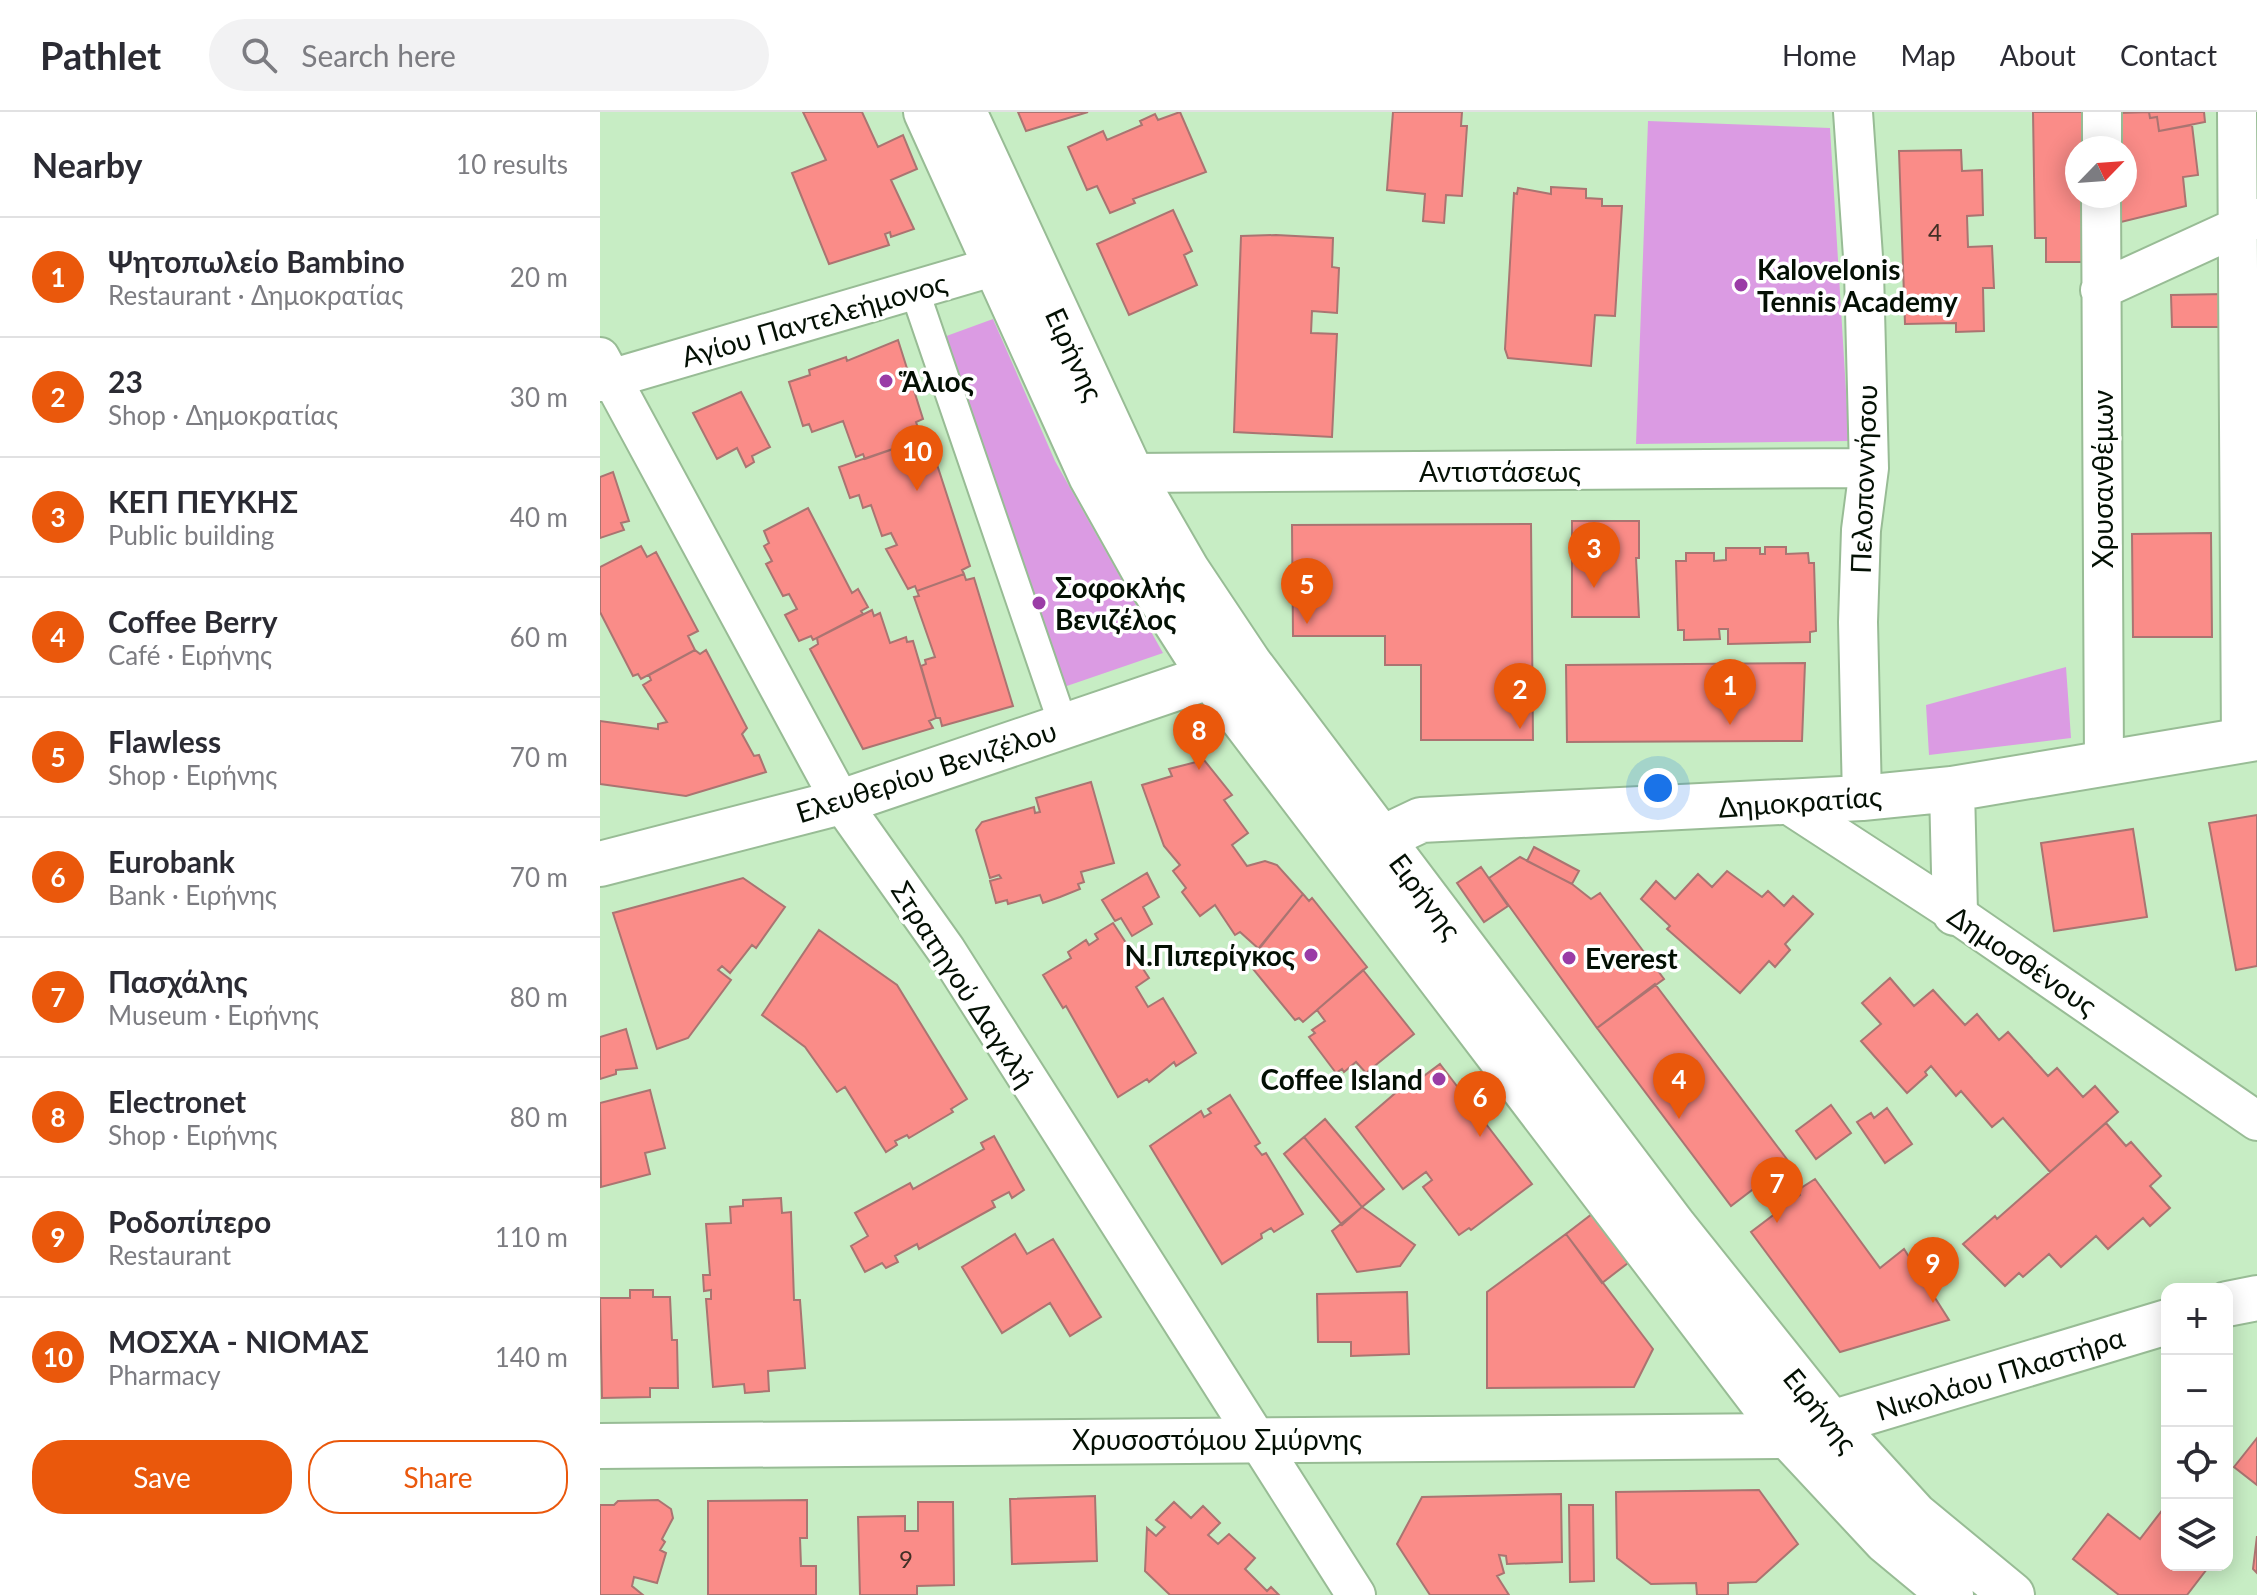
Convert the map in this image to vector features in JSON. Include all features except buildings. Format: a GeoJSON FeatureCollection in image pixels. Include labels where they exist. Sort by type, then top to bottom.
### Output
{"type":"FeatureCollection","features":[{"type":"Feature","properties":{"kind":"main road","name":"Ειρήνης"},"geometry":{"type":"LineString","coordinates":[[926,112],[1187,570],[1229,669]]}},
{"type":"Feature","properties":{"kind":"main road","name":"Ειρήνης"},"geometry":{"type":"LineString","coordinates":[[964,112],[1013,261],[1091,476],[1152,585],[1229,669],[1367,850],[1788,1436],[1886,1541],[1951,1595]]}},
{"type":"Feature","properties":{"kind":"main road","name":"Ελευθερίου Βενιζέλου"},"geometry":{"type":"LineString","coordinates":[[600,864],[841,802],[1229,669]]}},
{"type":"Feature","properties":{"kind":"main road","name":"Δημοκρατίας"},"geometry":{"type":"LineString","coordinates":[[1367,850],[1421,820],[1862,798],[1952,789],[2249,739]]}},
{"type":"Feature","properties":{"kind":"main road"},"geometry":{"type":"LineString","coordinates":[[1952,789],[1955,913]]}},
{"type":"Feature","properties":{"kind":"main road","name":"Ειρήνης"},"geometry":{"type":"LineString","coordinates":[[1367,850],[1833,1425],[1915,1515],[2012,1595]]}},
{"type":"Feature","properties":{"kind":"main road"},"geometry":{"type":"LineString","coordinates":[[2233,1303],[2257,1298]]}},
{"type":"Feature","properties":{"kind":"main road","name":"Νικολάου Πλαστήρα"},"geometry":{"type":"LineString","coordinates":[[1833,1425],[2161,1324]]}},
{"type":"Feature","properties":{"kind":"main road","name":"Χρυσοστόμου Σμύρνης"},"geometry":{"type":"LineString","coordinates":[[600,1446],[1256,1438],[1788,1436],[1833,1425]]}},
{"type":"Feature","properties":{"kind":"street","name":"Πελοποννήσου"},"geometry":{"type":"LineString","coordinates":[[1853,112],[1864,271],[1869,468],[1861,530],[1858,622],[1862,798]]}},
{"type":"Feature","properties":{"kind":"street"},"geometry":{"type":"LineString","coordinates":[[2102,112],[2102,136]]}},
{"type":"Feature","properties":{"kind":"street"},"geometry":{"type":"LineString","coordinates":[[2237,112],[2248,222],[2249,739]]}},
{"type":"Feature","properties":{"kind":"street","name":"Χρυσανθέμων"},"geometry":{"type":"LineString","coordinates":[[2101,208],[2104,763]]}},
{"type":"Feature","properties":{"kind":"street"},"geometry":{"type":"LineString","coordinates":[[2100,290],[2248,222]]}},
{"type":"Feature","properties":{"kind":"street","name":"Αγίου Παντελεήμονος"},"geometry":{"type":"LineString","coordinates":[[604,373],[1013,261]]}},
{"type":"Feature","properties":{"kind":"street"},"geometry":{"type":"LineString","coordinates":[[914,289],[1064,727]]}},
{"type":"Feature","properties":{"kind":"street","name":"Στρατηγού Δαγκλή"},"geometry":{"type":"LineString","coordinates":[[604,373],[841,802],[946,950],[1356,1595]]}},
{"type":"Feature","properties":{"kind":"street","name":"Αντιστάσεως"},"geometry":{"type":"LineString","coordinates":[[1131,473],[1869,468]]}},
{"type":"Feature","properties":{"kind":"street","name":"Δημοσθένους"},"geometry":{"type":"LineString","coordinates":[[1786,803],[1955,913],[2257,1121]]}},
{"type":"Feature","properties":{"kind":"shaded area","name":"Kalovelonis Tennis Academy"},"geometry":{"type":"Polygon","coordinates":[[[1648,121],[1830,128],[1849,441],[1636,444],[1648,121]]]}},
{"type":"Feature","properties":{"kind":"shaded area"},"geometry":{"type":"Polygon","coordinates":[[[993,319],[1055,461],[1163,653],[1061,688],[941,338],[993,319]]]}},
{"type":"Feature","properties":{"kind":"shaded area"},"geometry":{"type":"Polygon","coordinates":[[[2066,667],[2071,738],[1929,755],[1926,705],[2066,667]]]}},
{"type":"Feature","properties":{"kind":"place","name":"Kalovelonis Tennis Academy"},"geometry":{"type":"Point","coordinates":[1741,285]}},
{"type":"Feature","properties":{"kind":"place","name":"Ἅλιος"},"geometry":{"type":"Point","coordinates":[886,381]}},
{"type":"Feature","properties":{"kind":"place","name":"ΜΟΣΧΑ - ΝΙΟΜΑΣ"},"geometry":{"type":"Point","coordinates":[917,491]}},
{"type":"Feature","properties":{"kind":"place","name":"ΚΕΠ ΠΕΥΚΗΣ"},"geometry":{"type":"Point","coordinates":[1594,588]}},
{"type":"Feature","properties":{"kind":"place","name":"Σοφοκλής Βενιζέλος"},"geometry":{"type":"Point","coordinates":[1039,603]}},
{"type":"Feature","properties":{"kind":"place","name":"Flawless"},"geometry":{"type":"Point","coordinates":[1307,624]}},
{"type":"Feature","properties":{"kind":"place","name":"Ψητοπωλείο Bambino"},"geometry":{"type":"Point","coordinates":[1730,725]}},
{"type":"Feature","properties":{"kind":"place","name":"23"},"geometry":{"type":"Point","coordinates":[1520,729]}},
{"type":"Feature","properties":{"kind":"place","name":"Electronet"},"geometry":{"type":"Point","coordinates":[1199,770]}},
{"type":"Feature","properties":{"kind":"place","name":"Ν.Πιπερίγκος"},"geometry":{"type":"Point","coordinates":[1311,955]}},
{"type":"Feature","properties":{"kind":"place","name":"Everest"},"geometry":{"type":"Point","coordinates":[1569,958]}},
{"type":"Feature","properties":{"kind":"place","name":"Coffee Island"},"geometry":{"type":"Point","coordinates":[1439,1079]}},
{"type":"Feature","properties":{"kind":"place","name":"Coffee Berry"},"geometry":{"type":"Point","coordinates":[1679,1119]}},
{"type":"Feature","properties":{"kind":"place","name":"Eurobank"},"geometry":{"type":"Point","coordinates":[1480,1137]}},
{"type":"Feature","properties":{"kind":"place","name":"Πασχάλης"},"geometry":{"type":"Point","coordinates":[1777,1223]}},
{"type":"Feature","properties":{"kind":"place","name":"Ροδοπίπερο"},"geometry":{"type":"Point","coordinates":[1933,1303]}}]}
